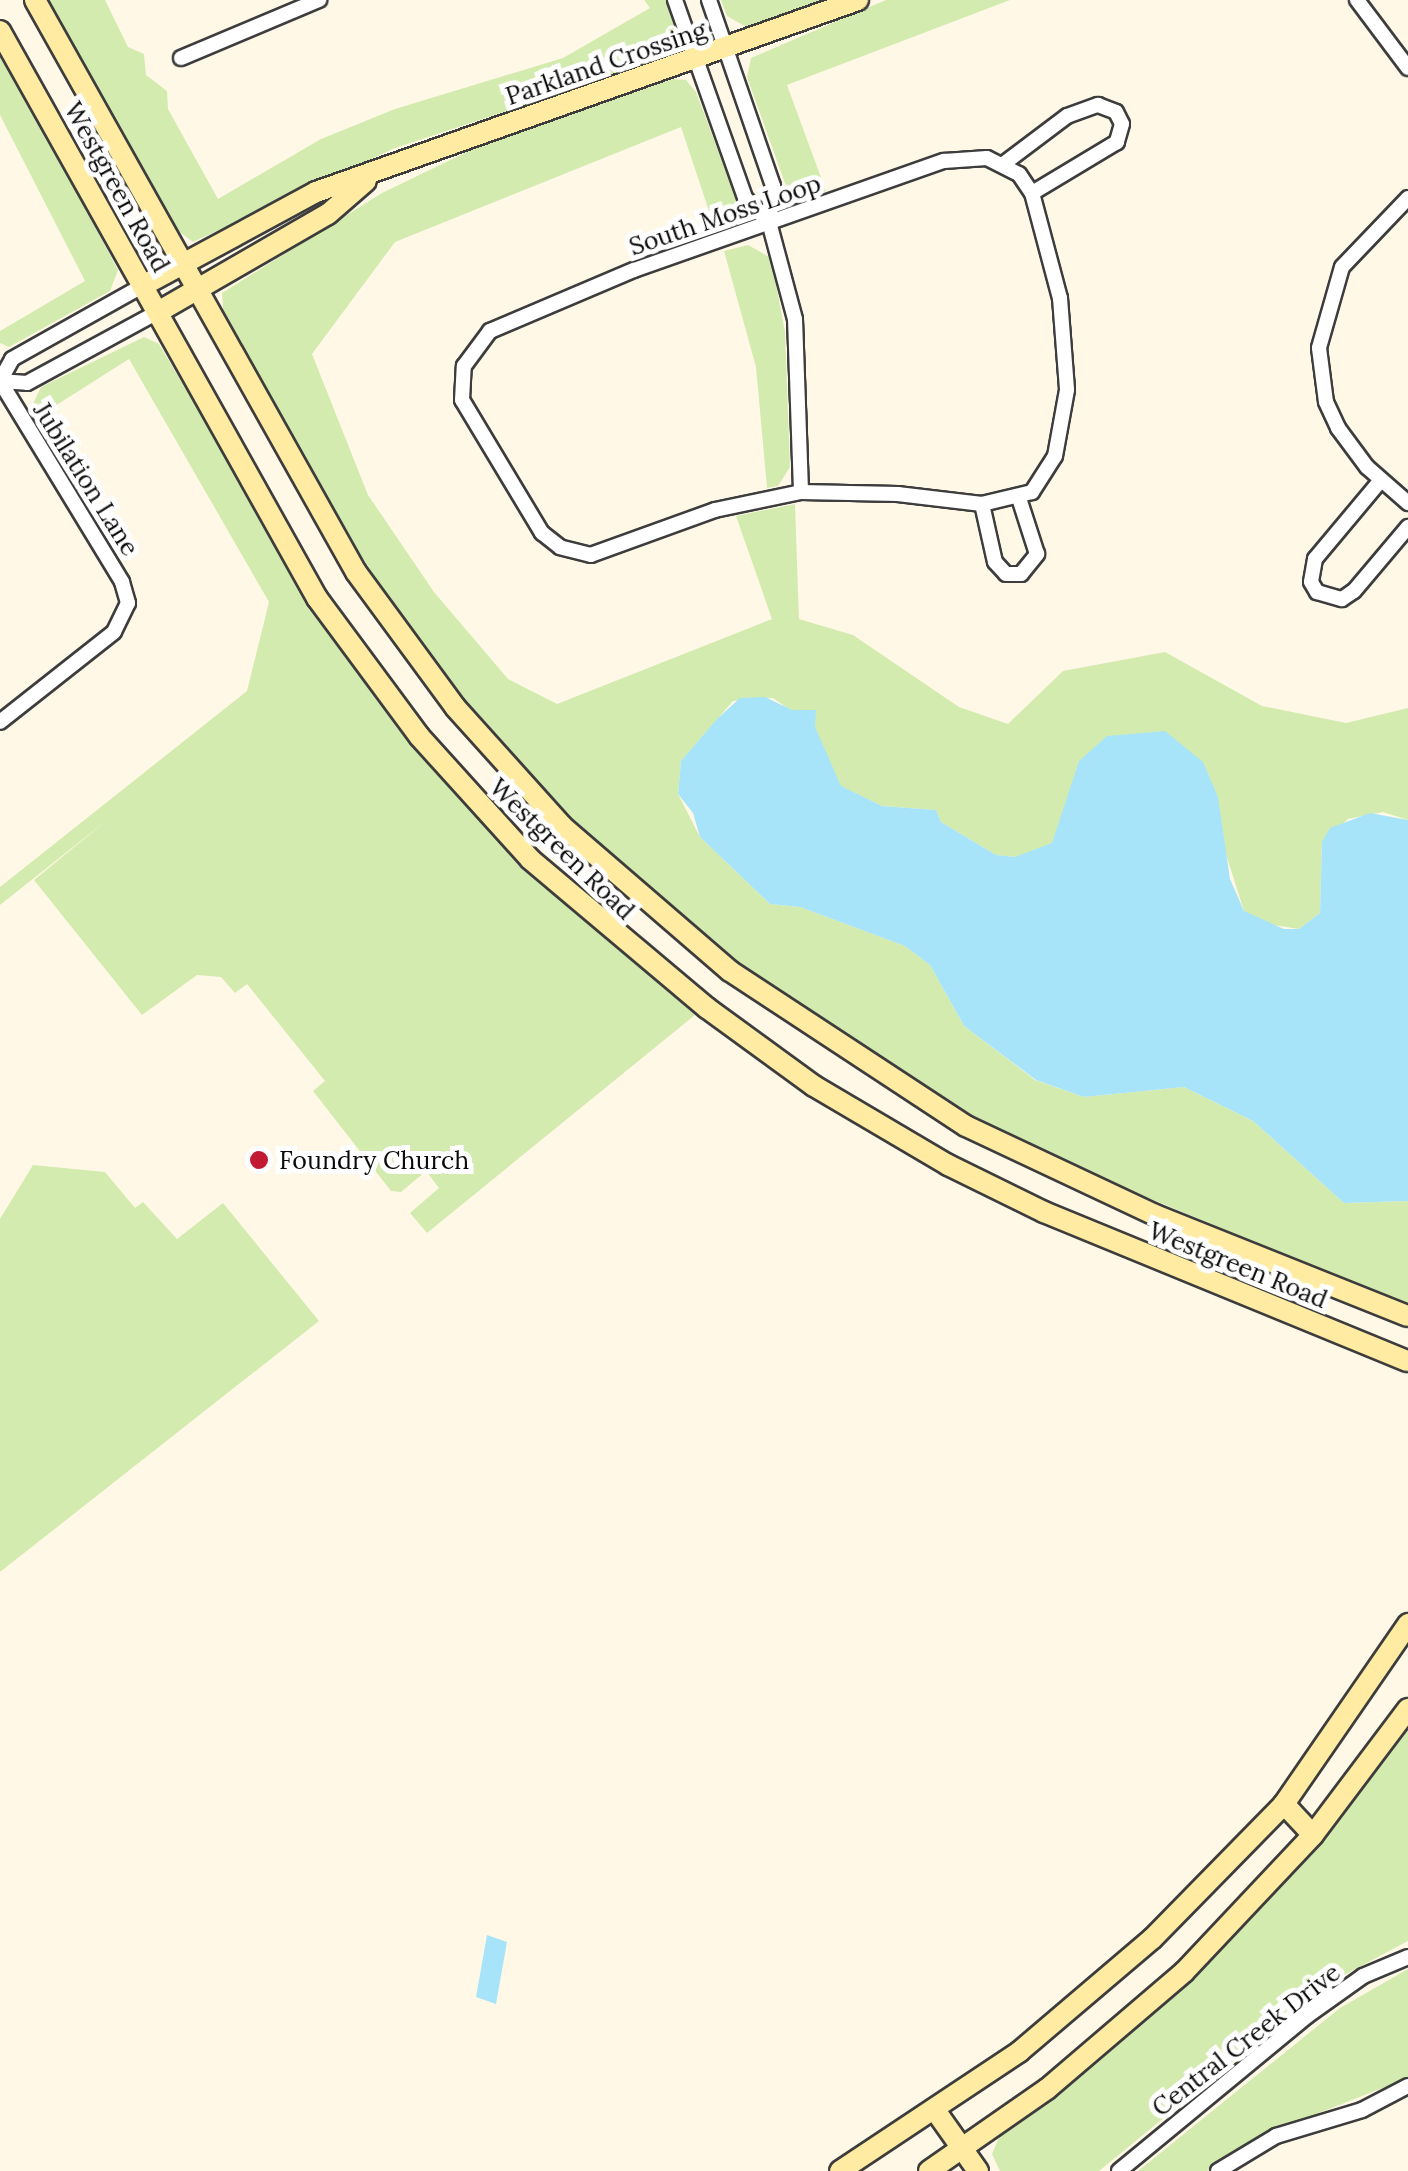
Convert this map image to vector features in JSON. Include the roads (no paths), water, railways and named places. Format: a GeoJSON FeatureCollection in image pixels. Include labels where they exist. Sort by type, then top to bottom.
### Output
{"type":"FeatureCollection","features":[{"type":"Feature","properties":{"kind":"street","name":"Westgreen Road"},"geometry":{"type":"LineString","coordinates":[[35,0],[321,517],[402,639],[504,766],[638,895],[779,1006],[966,1126],[1139,1208],[1408,1316]]}},
{"type":"Feature","properties":{"kind":"street"},"geometry":{"type":"LineString","coordinates":[[181,58],[319,0]]}},
{"type":"Feature","properties":{"kind":"street"},"geometry":{"type":"LineString","coordinates":[[675,0],[745,198],[769,222]]}},
{"type":"Feature","properties":{"kind":"street"},"geometry":{"type":"LineString","coordinates":[[708,0],[728,48],[773,186],[769,222],[795,318],[801,492],[898,494],[1000,504],[1019,498],[1051,468],[1067,390],[1054,265],[1032,192],[1117,142],[1122,124],[1116,112],[1098,105],[1040,130],[1002,164]]}},
{"type":"Feature","properties":{"kind":"street","name":"Parkland Crossing"},"geometry":{"type":"LineString","coordinates":[[371,177],[328,214],[196,292],[26,383],[0,381],[12,359],[316,192],[371,177],[453,142],[858,0]]}},
{"type":"Feature","properties":{"kind":"street"},"geometry":{"type":"LineString","coordinates":[[1356,0],[1408,68]]}},
{"type":"Feature","properties":{"kind":"street","name":"Westgreen Road"},"geometry":{"type":"LineString","coordinates":[[0,31],[144,285],[274,528],[364,666],[470,797],[608,930],[814,1086],[948,1164],[1044,1212],[1408,1361]]}},
{"type":"Feature","properties":{"kind":"street","name":"South Moss Loop"},"geometry":{"type":"LineString","coordinates":[[801,492],[715,510],[604,552],[577,553],[542,533],[496,466],[465,411],[464,366],[481,339],[502,323],[944,161],[986,158],[1018,174],[1032,192]]}},
{"type":"Feature","properties":{"kind":"street"},"geometry":{"type":"LineString","coordinates":[[1408,198],[1358,244],[1329,294],[1319,348],[1326,402],[1351,450],[1408,503]]}},
{"type":"Feature","properties":{"kind":"street","name":"Jubilation Lane"},"geometry":{"type":"LineString","coordinates":[[0,381],[122,582],[128,603],[114,632],[0,722]]}},
{"type":"Feature","properties":{"kind":"street"},"geometry":{"type":"LineString","coordinates":[[1381,480],[1315,559],[1310,570],[1317,592],[1342,599],[1354,591],[1408,527]]}},
{"type":"Feature","properties":{"kind":"street"},"geometry":{"type":"LineString","coordinates":[[982,504],[995,562],[1006,574],[1020,574],[1037,554],[1019,498]]}},
{"type":"Feature","properties":{"kind":"street"},"geometry":{"type":"LineString","coordinates":[[840,2171],[937,2112],[1100,1987],[1284,1804],[1408,1624]]}},
{"type":"Feature","properties":{"kind":"street"},"geometry":{"type":"LineString","coordinates":[[929,2171],[963,2150],[1116,2034],[1313,1836],[1408,1708]]}},
{"type":"Feature","properties":{"kind":"street"},"geometry":{"type":"LineString","coordinates":[[1284,1804],[1313,1836]]}},
{"type":"Feature","properties":{"kind":"street","name":"Central Creek Drive"},"geometry":{"type":"LineString","coordinates":[[1119,2171],[1307,2016],[1363,1976],[1408,1957]]}},
{"type":"Feature","properties":{"kind":"street"},"geometry":{"type":"LineString","coordinates":[[1218,2171],[1276,2136],[1362,2110],[1408,2086]]}},
{"type":"Feature","properties":{"kind":"street"},"geometry":{"type":"LineString","coordinates":[[937,2112],[978,2171]]}},
{"type":"Feature","properties":{"kind":"water"},"geometry":{"type":"Polygon","coordinates":[[[765,697],[792,710],[816,710],[815,727],[841,786],[882,806],[936,810],[941,822],[996,855],[1015,857],[1052,843],[1079,761],[1107,736],[1165,731],[1203,762],[1218,797],[1230,879],[1244,911],[1284,929],[1299,929],[1320,913],[1322,842],[1330,828],[1370,813],[1408,820],[1408,1201],[1344,1203],[1253,1121],[1184,1087],[1084,1097],[1036,1080],[964,1026],[930,965],[905,946],[800,907],[770,904],[700,837],[693,813],[678,794],[681,761],[717,719],[740,698],[765,697]]]}},
{"type":"Feature","properties":{"kind":"water"},"geometry":{"type":"Polygon","coordinates":[[[487,1935],[507,1942],[496,2004],[476,1997],[487,1935]]]}},
{"type":"Feature","properties":{"kind":"place","name":"Foundry Church"},"geometry":{"type":"Point","coordinates":[259,1160]}}]}
